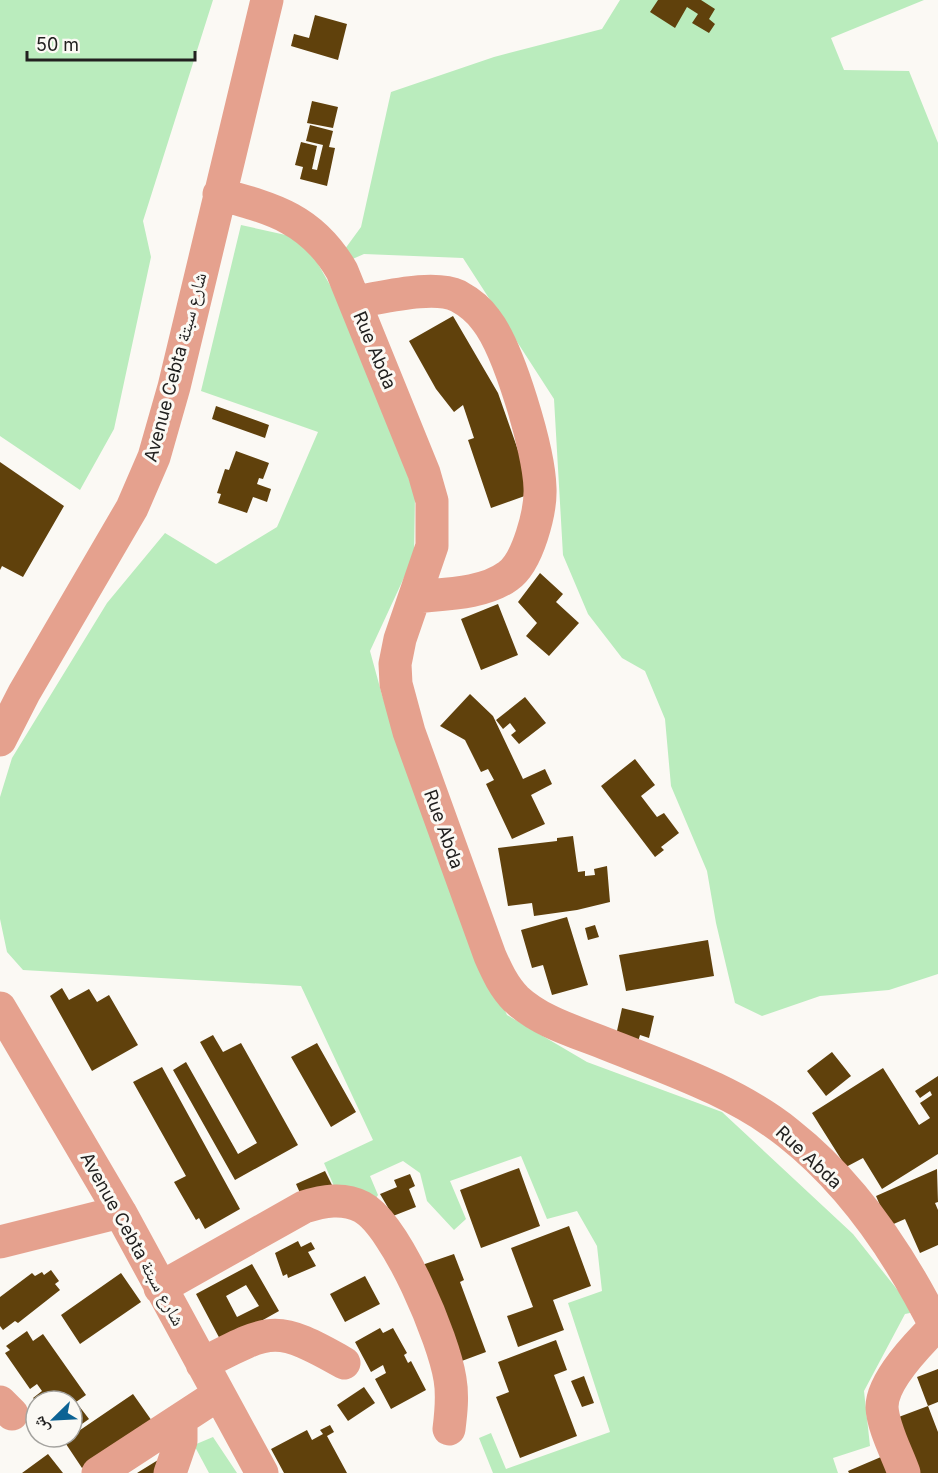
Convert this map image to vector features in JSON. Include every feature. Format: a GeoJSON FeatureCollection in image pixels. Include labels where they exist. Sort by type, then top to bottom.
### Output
{"type":"FeatureCollection","features":[{"type":"Feature","properties":{"kind":"street","name":"Avenue Cebta شارع سبتة"},"geometry":{"type":"LineString","coordinates":[[0,740],[24,693],[132,508],[150,465],[174,387],[267,0]]}},
{"type":"Feature","properties":{"kind":"street","name":"Rue Abda"},"geometry":{"type":"LineString","coordinates":[[219,194],[256,204],[311,230],[330,249],[342,271],[405,420],[432,501],[432,546],[400,639],[396,684],[400,706],[490,957],[509,992],[528,1008],[554,1024],[724,1093],[788,1133],[821,1164],[876,1225],[937,1329]]}},
{"type":"Feature","properties":{"kind":"street"},"geometry":{"type":"LineString","coordinates":[[355,302],[437,292],[459,296],[476,308],[488,321],[499,346],[527,417],[533,442],[540,489],[538,510],[530,539],[514,571],[501,580],[473,589],[415,597]]}},
{"type":"Feature","properties":{"kind":"street","name":"Avenue Cebta شارع سبتة"},"geometry":{"type":"LineString","coordinates":[[2,1016],[120,1212],[262,1473]]}},
{"type":"Feature","properties":{"kind":"street"},"geometry":{"type":"LineString","coordinates":[[160,1288],[304,1207],[335,1201],[346,1202],[364,1209],[381,1224],[400,1250],[446,1363],[452,1398],[449,1430]]}},
{"type":"Feature","properties":{"kind":"street"},"geometry":{"type":"LineString","coordinates":[[0,1242],[120,1212]]}},
{"type":"Feature","properties":{"kind":"street"},"geometry":{"type":"LineString","coordinates":[[904,1473],[884,1416],[883,1402],[910,1353],[937,1329]]}},
{"type":"Feature","properties":{"kind":"street"},"geometry":{"type":"LineString","coordinates":[[202,1364],[260,1336],[280,1334],[300,1340],[344,1363]]}},
{"type":"Feature","properties":{"kind":"street"},"geometry":{"type":"LineString","coordinates":[[98,1473],[219,1394]]}},
{"type":"Feature","properties":{"kind":"street"},"geometry":{"type":"LineString","coordinates":[[170,1473],[182,1441],[181,1419]]}},
{"type":"Feature","properties":{"kind":"green space"},"geometry":{"type":"Polygon","coordinates":[[[0,0],[213,0],[143,221],[151,257],[114,429],[80,490],[0,436],[0,0]]]}},
{"type":"Feature","properties":{"kind":"green space"},"geometry":{"type":"Polygon","coordinates":[[[620,0],[924,0],[831,38],[844,70],[909,71],[938,143],[938,974],[889,990],[820,996],[762,1016],[735,1003],[716,923],[707,871],[671,786],[665,719],[645,671],[622,658],[588,614],[563,555],[554,399],[463,258],[364,254],[348,261],[342,253],[361,227],[391,92],[494,57],[602,29],[620,0]]]}},
{"type":"Feature","properties":{"kind":"green space"},"geometry":{"type":"Polygon","coordinates":[[[241,225],[304,239],[366,349],[415,497],[414,556],[370,651],[382,695],[458,906],[507,1015],[587,1062],[722,1112],[853,1234],[915,1312],[905,1314],[864,1391],[870,1446],[833,1458],[838,1473],[493,1473],[479,1438],[491,1433],[506,1469],[610,1432],[568,1303],[602,1291],[597,1246],[577,1211],[547,1219],[521,1156],[450,1181],[466,1219],[454,1230],[427,1201],[420,1173],[403,1161],[370,1176],[378,1195],[374,1201],[337,1193],[324,1163],[373,1140],[301,986],[23,970],[7,952],[0,919],[0,797],[12,758],[107,603],[165,533],[216,564],[277,527],[318,432],[201,391],[241,225]]]}},
{"type":"Feature","properties":{"kind":"green space"},"geometry":{"type":"Polygon","coordinates":[[[213,1437],[237,1473],[209,1473],[194,1445],[213,1437]]]}},
{"type":"Feature","properties":{"kind":"building"},"geometry":{"type":"Polygon","coordinates":[[[658,0],[701,0],[715,9],[709,19],[715,24],[709,33],[692,23],[698,14],[687,7],[675,28],[650,12],[658,0]]]}},
{"type":"Feature","properties":{"kind":"building"},"geometry":{"type":"Polygon","coordinates":[[[315,15],[347,24],[338,60],[291,46],[294,34],[309,38],[315,15]]]}},
{"type":"Feature","properties":{"kind":"building"},"geometry":{"type":"Polygon","coordinates":[[[312,101],[338,107],[333,128],[307,123],[312,101]]]}},
{"type":"Feature","properties":{"kind":"building"},"geometry":{"type":"Polygon","coordinates":[[[310,125],[333,131],[329,147],[335,148],[327,186],[300,179],[303,167],[295,165],[301,142],[317,146],[312,169],[317,170],[323,145],[306,141],[310,125]]]}},
{"type":"Feature","properties":{"kind":"building"},"geometry":{"type":"Polygon","coordinates":[[[453,316],[498,393],[533,493],[491,508],[468,440],[474,438],[463,405],[454,412],[436,389],[409,341],[453,316]]]}},
{"type":"Feature","properties":{"kind":"building"},"geometry":{"type":"Polygon","coordinates":[[[216,406],[269,425],[265,438],[212,419],[216,406]]]}},
{"type":"Feature","properties":{"kind":"building"},"geometry":{"type":"Polygon","coordinates":[[[236,451],[269,463],[263,479],[259,478],[257,484],[271,489],[267,502],[253,497],[247,513],[218,503],[221,494],[217,493],[225,469],[229,470],[236,451]]]}},
{"type":"Feature","properties":{"kind":"building"},"geometry":{"type":"Polygon","coordinates":[[[0,462],[64,506],[23,577],[2,566],[0,570],[0,462]]]}},
{"type":"Feature","properties":{"kind":"building"},"geometry":{"type":"Polygon","coordinates":[[[540,573],[563,594],[556,602],[579,623],[549,656],[526,636],[537,623],[518,602],[540,573]]]}},
{"type":"Feature","properties":{"kind":"building"},"geometry":{"type":"Polygon","coordinates":[[[498,604],[518,655],[481,670],[461,619],[498,604]]]}},
{"type":"Feature","properties":{"kind":"building"},"geometry":{"type":"Polygon","coordinates":[[[470,694],[493,716],[523,779],[545,769],[552,784],[531,795],[545,824],[512,839],[486,784],[494,780],[488,769],[481,772],[465,740],[440,726],[470,694]]]}},
{"type":"Feature","properties":{"kind":"building"},"geometry":{"type":"Polygon","coordinates":[[[525,697],[546,723],[519,744],[511,735],[516,731],[510,723],[503,729],[496,720],[525,697]]]}},
{"type":"Feature","properties":{"kind":"building"},"geometry":{"type":"Polygon","coordinates":[[[635,759],[655,785],[641,796],[657,817],[664,813],[679,833],[661,847],[664,850],[655,857],[601,786],[635,759]]]}},
{"type":"Feature","properties":{"kind":"building"},"geometry":{"type":"Polygon","coordinates":[[[573,836],[578,872],[585,871],[585,876],[595,875],[594,869],[607,866],[610,902],[577,910],[534,916],[532,903],[508,906],[498,848],[557,841],[557,838],[573,836]]]}},
{"type":"Feature","properties":{"kind":"building"},"geometry":{"type":"Polygon","coordinates":[[[567,917],[588,985],[552,995],[543,965],[532,968],[521,930],[567,917]]]}},
{"type":"Feature","properties":{"kind":"building"},"geometry":{"type":"Polygon","coordinates":[[[595,925],[599,937],[588,940],[585,928],[595,925]]]}},
{"type":"Feature","properties":{"kind":"building"},"geometry":{"type":"Polygon","coordinates":[[[708,940],[714,976],[626,991],[619,955],[708,940]]]}},
{"type":"Feature","properties":{"kind":"building"},"geometry":{"type":"Polygon","coordinates":[[[62,988],[69,1000],[89,989],[97,1002],[109,995],[138,1045],[92,1071],[50,996],[62,988]]]}},
{"type":"Feature","properties":{"kind":"building"},"geometry":{"type":"Polygon","coordinates":[[[622,1008],[654,1016],[649,1038],[640,1035],[637,1045],[615,1040],[622,1008]]]}},
{"type":"Feature","properties":{"kind":"building"},"geometry":{"type":"Polygon","coordinates":[[[213,1035],[223,1052],[241,1043],[298,1145],[235,1180],[173,1070],[186,1062],[238,1154],[257,1143],[200,1042],[213,1035]]]}},
{"type":"Feature","properties":{"kind":"building"},"geometry":{"type":"Polygon","coordinates":[[[317,1043],[356,1112],[331,1127],[291,1057],[317,1043]]]}},
{"type":"Feature","properties":{"kind":"building"},"geometry":{"type":"Polygon","coordinates":[[[832,1052],[851,1076],[826,1096],[807,1071],[832,1052]]]}},
{"type":"Feature","properties":{"kind":"building"},"geometry":{"type":"Polygon","coordinates":[[[162,1067],[240,1209],[205,1229],[199,1218],[196,1220],[174,1182],[186,1176],[133,1082],[162,1067]]]}},
{"type":"Feature","properties":{"kind":"building"},"geometry":{"type":"Polygon","coordinates":[[[883,1068],[919,1125],[930,1118],[920,1103],[932,1095],[930,1091],[920,1098],[915,1091],[938,1076],[938,1154],[882,1189],[863,1158],[846,1167],[812,1113],[883,1068]]]}},
{"type":"Feature","properties":{"kind":"building"},"geometry":{"type":"Polygon","coordinates":[[[519,1168],[540,1226],[481,1248],[460,1190],[519,1168]]]}},
{"type":"Feature","properties":{"kind":"building"},"geometry":{"type":"Polygon","coordinates":[[[937,1169],[938,1202],[935,1203],[938,1210],[938,1245],[920,1253],[905,1219],[889,1226],[876,1196],[937,1169]]]}},
{"type":"Feature","properties":{"kind":"building"},"geometry":{"type":"Polygon","coordinates":[[[325,1171],[334,1189],[304,1202],[296,1184],[325,1171]]]}},
{"type":"Feature","properties":{"kind":"building"},"geometry":{"type":"Polygon","coordinates":[[[410,1174],[415,1186],[409,1189],[416,1207],[393,1216],[380,1194],[397,1187],[394,1180],[410,1174]]]}},
{"type":"Feature","properties":{"kind":"building"},"geometry":{"type":"Polygon","coordinates":[[[569,1226],[591,1286],[553,1300],[564,1330],[518,1347],[507,1316],[533,1307],[511,1248],[569,1226]]]}},
{"type":"Feature","properties":{"kind":"building"},"geometry":{"type":"Polygon","coordinates":[[[298,1241],[301,1247],[311,1242],[315,1249],[308,1252],[316,1266],[288,1278],[287,1274],[283,1276],[275,1253],[298,1241]]]}},
{"type":"Feature","properties":{"kind":"building"},"geometry":{"type":"Polygon","coordinates":[[[454,1254],[464,1280],[460,1282],[486,1352],[459,1362],[419,1266],[454,1254]]]}},
{"type":"Feature","properties":{"kind":"building"},"geometry":{"type":"Polygon","coordinates":[[[252,1264],[279,1311],[222,1343],[196,1294],[252,1264]],[[246,1285],[226,1296],[237,1317],[259,1306],[246,1285]]]}},
{"type":"Feature","properties":{"kind":"building"},"geometry":{"type":"Polygon","coordinates":[[[51,1270],[59,1281],[55,1284],[60,1290],[18,1323],[15,1321],[3,1330],[0,1326],[0,1297],[32,1273],[35,1276],[42,1272],[44,1275],[51,1270]]]}},
{"type":"Feature","properties":{"kind":"building"},"geometry":{"type":"Polygon","coordinates":[[[121,1273],[141,1302],[80,1344],[61,1315],[121,1273]]]}},
{"type":"Feature","properties":{"kind":"building"},"geometry":{"type":"Polygon","coordinates":[[[365,1276],[380,1304],[345,1322],[330,1294],[365,1276]]]}},
{"type":"Feature","properties":{"kind":"building"},"geometry":{"type":"Polygon","coordinates":[[[380,1328],[383,1333],[393,1328],[407,1353],[404,1355],[408,1363],[411,1361],[426,1390],[391,1409],[375,1379],[386,1373],[383,1365],[371,1372],[355,1342],[380,1328]]]}},
{"type":"Feature","properties":{"kind":"building"},"geometry":{"type":"Polygon","coordinates":[[[27,1331],[33,1341],[43,1334],[82,1389],[41,1389],[37,1384],[30,1389],[5,1353],[10,1350],[6,1346],[27,1331]]]}},
{"type":"Feature","properties":{"kind":"building"},"geometry":{"type":"Polygon","coordinates":[[[556,1340],[567,1370],[554,1375],[577,1436],[520,1458],[496,1397],[509,1392],[498,1362],[556,1340]]]}},
{"type":"Feature","properties":{"kind":"building"},"geometry":{"type":"Polygon","coordinates":[[[938,1369],[938,1402],[928,1406],[917,1377],[938,1369]]]}},
{"type":"Feature","properties":{"kind":"building"},"geometry":{"type":"Polygon","coordinates":[[[584,1376],[594,1403],[582,1407],[571,1381],[584,1376]]]}},
{"type":"Feature","properties":{"kind":"building"},"geometry":{"type":"Polygon","coordinates":[[[364,1387],[375,1403],[348,1421],[337,1405],[364,1387]]]}},
{"type":"Feature","properties":{"kind":"building"},"geometry":{"type":"Polygon","coordinates":[[[133,1394],[152,1421],[82,1468],[69,1449],[84,1449],[84,1427],[133,1394]]]}},
{"type":"Feature","properties":{"kind":"building"},"geometry":{"type":"Polygon","coordinates":[[[928,1406],[938,1432],[938,1473],[917,1473],[896,1418],[928,1406]]]}},
{"type":"Feature","properties":{"kind":"building"},"geometry":{"type":"Polygon","coordinates":[[[84,1412],[89,1419],[84,1423],[84,1412]]]}},
{"type":"Feature","properties":{"kind":"building"},"geometry":{"type":"Polygon","coordinates":[[[330,1425],[334,1432],[327,1436],[347,1473],[284,1473],[271,1449],[307,1430],[312,1440],[323,1434],[320,1430],[330,1425]]]}},
{"type":"Feature","properties":{"kind":"building"},"geometry":{"type":"Polygon","coordinates":[[[48,1454],[63,1473],[22,1473],[48,1454]]]}},
{"type":"Feature","properties":{"kind":"building"},"geometry":{"type":"Polygon","coordinates":[[[888,1454],[896,1473],[849,1473],[848,1471],[888,1454]]]}},
{"type":"Feature","properties":{"kind":"building"},"geometry":{"type":"Polygon","coordinates":[[[158,1460],[166,1473],[137,1473],[158,1460]]]}}]}
